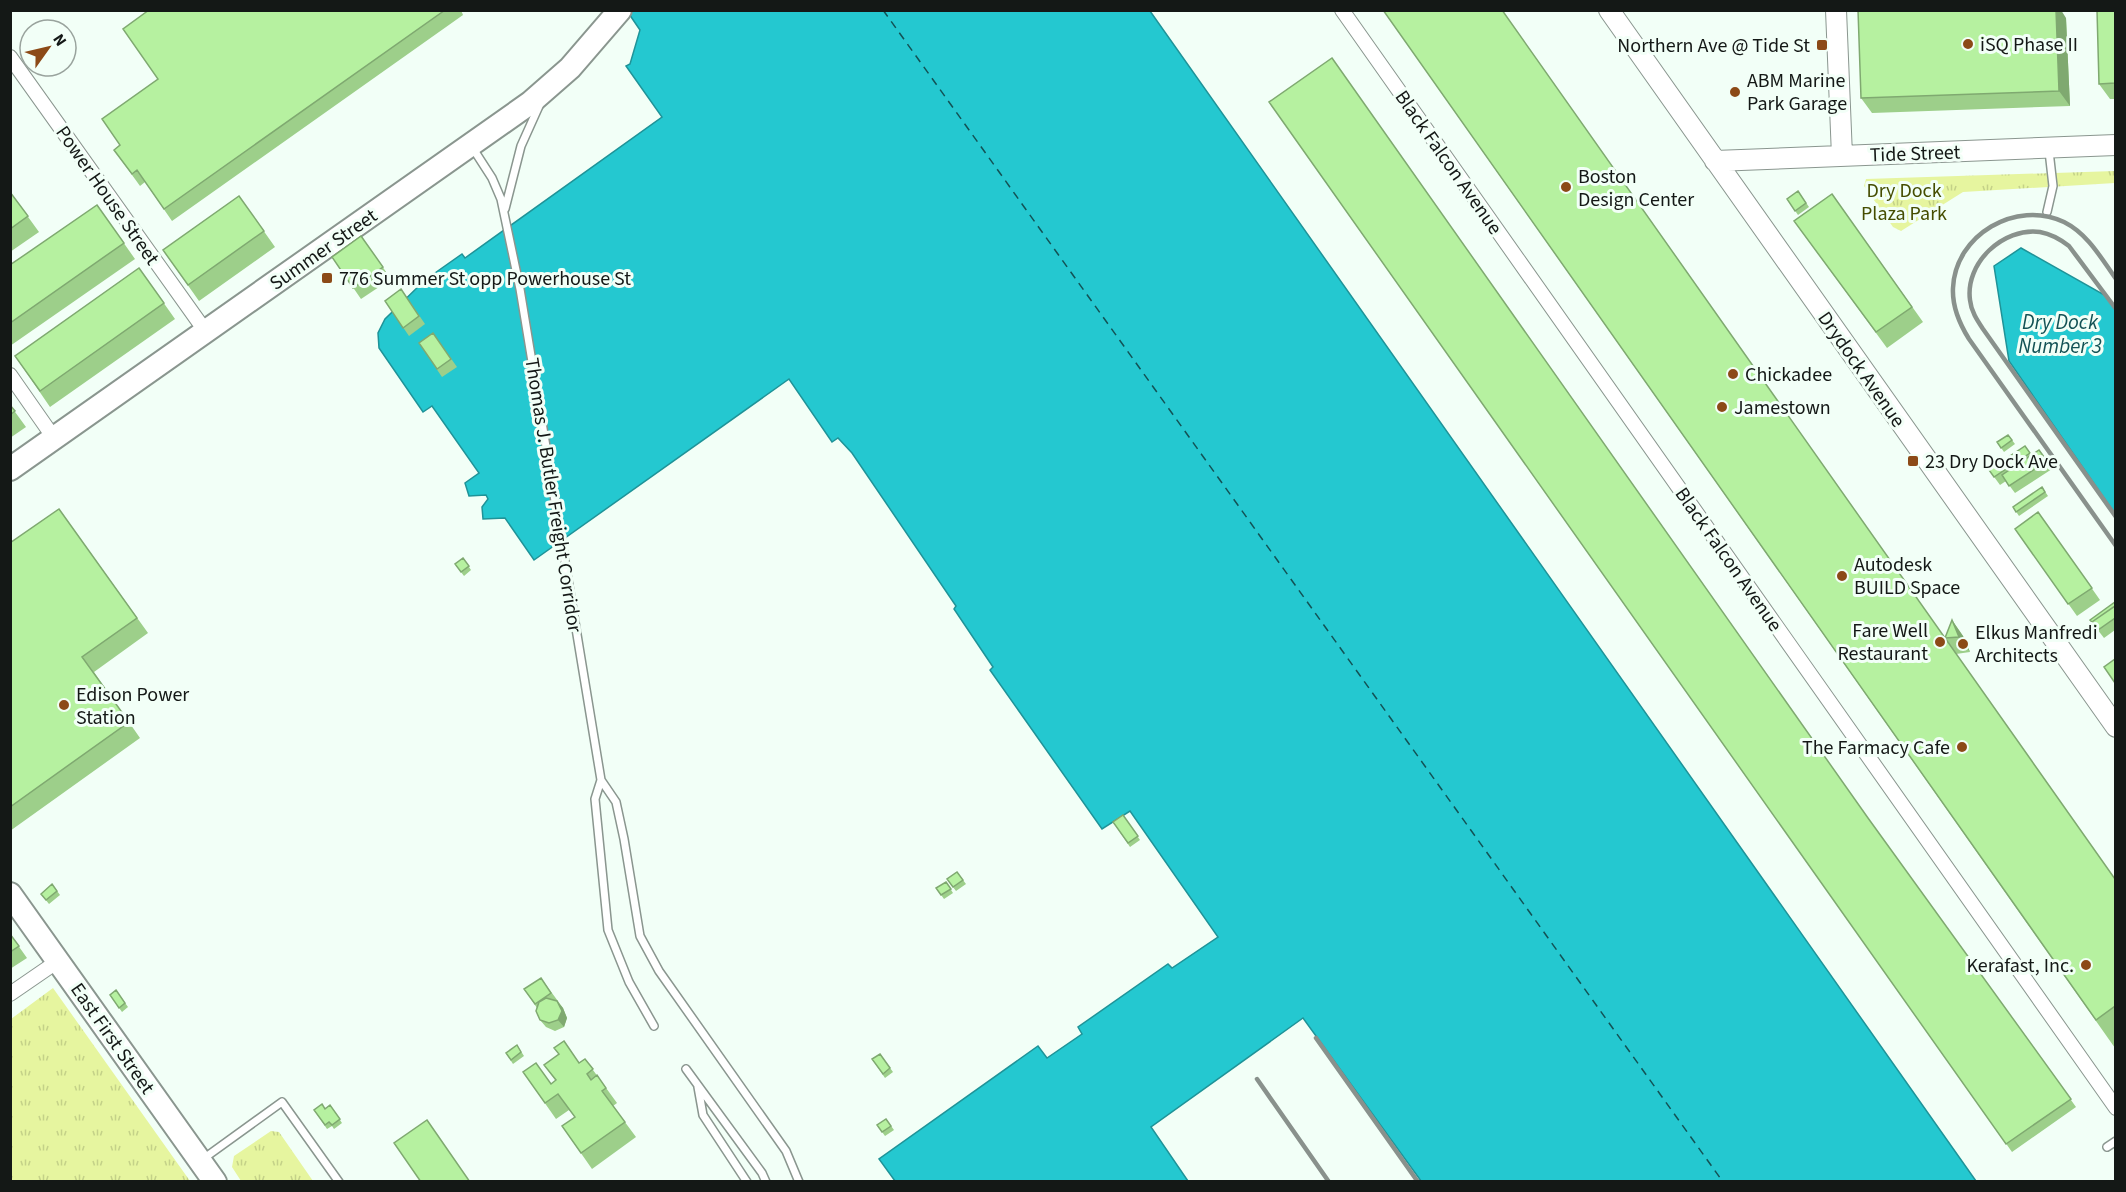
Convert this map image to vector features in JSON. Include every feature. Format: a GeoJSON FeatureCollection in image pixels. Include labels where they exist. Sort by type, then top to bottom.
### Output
{"type":"FeatureCollection","features":[{"type":"Feature","properties":{"kind":"main road","name":"Summer Street"},"geometry":{"type":"LineString","coordinates":[[10,469],[530,103],[557,81],[619,12]]}},
{"type":"Feature","properties":{"kind":"main road","name":"East First Street"},"geometry":{"type":"LineString","coordinates":[[10,894],[215,1182]]}},
{"type":"Feature","properties":{"kind":"street","name":"Black Falcon Avenue"},"geometry":{"type":"LineString","coordinates":[[1342,10],[2115,1108]]}},
{"type":"Feature","properties":{"kind":"street","name":"Drydock Avenue"},"geometry":{"type":"LineString","coordinates":[[1609,10],[2115,727]]}},
{"type":"Feature","properties":{"kind":"street"},"geometry":{"type":"LineString","coordinates":[[1836,10],[1842,156]]}},
{"type":"Feature","properties":{"kind":"street","name":"Power House Street"},"geometry":{"type":"LineString","coordinates":[[10,57],[206,332]]}},
{"type":"Feature","properties":{"kind":"street","name":"Tide Street"},"geometry":{"type":"LineString","coordinates":[[1716,161],[2115,145]]}},
{"type":"Feature","properties":{"kind":"street"},"geometry":{"type":"LineString","coordinates":[[10,375],[54,438]]}},
{"type":"Feature","properties":{"kind":"street"},"geometry":{"type":"LineString","coordinates":[[10,994],[58,961]]}},
{"type":"Feature","properties":{"kind":"lane","name":"Thomas J. Butler Freight Corridor"},"geometry":{"type":"LineString","coordinates":[[504,212],[526,132],[536,110],[557,81]]}},
{"type":"Feature","properties":{"kind":"lane","name":"Thomas J. Butler Freight Corridor"},"geometry":{"type":"LineString","coordinates":[[471,145],[492,178],[504,212],[520,289],[601,780],[616,802],[640,936],[659,971],[786,1151],[799,1182]]}},
{"type":"Feature","properties":{"kind":"lane"},"geometry":{"type":"LineString","coordinates":[[2048,212],[2053,186],[2049,148]]}},
{"type":"Feature","properties":{"kind":"lane","name":"Thomas J. Butler Freight Corridor"},"geometry":{"type":"LineString","coordinates":[[601,780],[595,799],[608,930],[629,982],[654,1026]]}},
{"type":"Feature","properties":{"kind":"lane"},"geometry":{"type":"LineString","coordinates":[[686,1069],[762,1173],[766,1182]]}},
{"type":"Feature","properties":{"kind":"lane"},"geometry":{"type":"LineString","coordinates":[[698,1085],[702,1115],[747,1182]]}},
{"type":"Feature","properties":{"kind":"lane"},"geometry":{"type":"LineString","coordinates":[[201,1161],[282,1102],[339,1182]]}},
{"type":"Feature","properties":{"kind":"lane"},"geometry":{"type":"LineString","coordinates":[[2107,1147],[2115,1141]]}},
{"type":"Feature","properties":{"kind":"green space","name":"Dry Dock Plaza Park"},"geometry":{"type":"Polygon","coordinates":[[[2115,171],[2115,183],[1963,192],[1901,231],[1893,227],[1864,186],[1866,179],[2115,171]]]}},
{"type":"Feature","properties":{"kind":"green space"},"geometry":{"type":"Polygon","coordinates":[[[53,988],[190,1181],[11,1181],[11,1019],[53,988]]]}},
{"type":"Feature","properties":{"kind":"green space"},"geometry":{"type":"Polygon","coordinates":[[[271,1131],[279,1132],[313,1181],[241,1181],[232,1167],[234,1156],[271,1131]]]}},
{"type":"Feature","properties":{"kind":"water"},"geometry":{"type":"Polygon","coordinates":[[[627,11],[1150,11],[1976,1181],[1421,1181],[1303,1018],[1151,1127],[1188,1181],[895,1181],[879,1159],[1038,1046],[1047,1058],[1082,1034],[1078,1027],[1168,964],[1172,968],[1218,937],[1130,811],[1102,829],[990,670],[993,667],[954,609],[956,606],[852,453],[838,438],[832,442],[789,379],[534,560],[505,518],[483,519],[482,507],[488,499],[486,495],[469,496],[465,483],[479,473],[432,406],[423,412],[379,348],[378,333],[385,319],[425,280],[462,254],[465,258],[662,117],[626,66],[630,64],[640,30],[627,11]]]}},
{"type":"Feature","properties":{"kind":"water","name":"Dry Dock Number 3"},"geometry":{"type":"Polygon","coordinates":[[[2021,248],[2108,297],[2115,308],[2115,514],[2009,361],[1994,266],[2021,248]]]}},
{"type":"Feature","properties":{"kind":"building"},"geometry":{"type":"Polygon","coordinates":[[[149,10],[445,10],[164,209],[137,170],[132,174],[114,150],[120,145],[102,119],[158,79],[123,29],[149,10]]]}},
{"type":"Feature","properties":{"kind":"building"},"geometry":{"type":"Polygon","coordinates":[[[1383,10],[1502,10],[2115,879],[2115,1006],[2096,1020],[1383,10]]]}},
{"type":"Feature","properties":{"kind":"building","name":"iSQ Phase II"},"geometry":{"type":"Polygon","coordinates":[[[1858,10],[2056,10],[2059,91],[1861,98],[1858,10]]]}},
{"type":"Feature","properties":{"kind":"building"},"geometry":{"type":"Polygon","coordinates":[[[2097,10],[2115,10],[2115,83],[2099,84],[2097,10]]]}},
{"type":"Feature","properties":{"kind":"building"},"geometry":{"type":"Polygon","coordinates":[[[1332,58],[1868,818],[2071,1099],[2006,1144],[1269,102],[1332,58]]]}},
{"type":"Feature","properties":{"kind":"building"},"geometry":{"type":"Polygon","coordinates":[[[1798,191],[1806,203],[1795,211],[1787,199],[1798,191]]]}},
{"type":"Feature","properties":{"kind":"building"},"geometry":{"type":"Polygon","coordinates":[[[10,192],[28,216],[10,229],[10,192]]]}},
{"type":"Feature","properties":{"kind":"building"},"geometry":{"type":"Polygon","coordinates":[[[1832,194],[1912,307],[1876,332],[1794,221],[1832,194]]]}},
{"type":"Feature","properties":{"kind":"building"},"geometry":{"type":"Polygon","coordinates":[[[239,196],[264,231],[188,285],[163,250],[239,196]]]}},
{"type":"Feature","properties":{"kind":"building"},"geometry":{"type":"Polygon","coordinates":[[[97,205],[124,243],[10,323],[10,265],[97,205]]]}},
{"type":"Feature","properties":{"kind":"building"},"geometry":{"type":"Polygon","coordinates":[[[361,236],[383,267],[353,288],[332,257],[361,236]]]}},
{"type":"Feature","properties":{"kind":"building"},"geometry":{"type":"Polygon","coordinates":[[[139,268],[164,303],[40,391],[15,356],[139,268]]]}},
{"type":"Feature","properties":{"kind":"building"},"geometry":{"type":"Polygon","coordinates":[[[401,289],[419,316],[403,328],[385,301],[401,289]]]}},
{"type":"Feature","properties":{"kind":"building"},"geometry":{"type":"Polygon","coordinates":[[[433,333],[451,359],[437,369],[419,343],[433,333]]]}},
{"type":"Feature","properties":{"kind":"building"},"geometry":{"type":"Polygon","coordinates":[[[10,405],[15,411],[10,415],[10,405]]]}},
{"type":"Feature","properties":{"kind":"building"},"geometry":{"type":"Polygon","coordinates":[[[2008,435],[2012,440],[2001,448],[1997,442],[2008,435]]]}},
{"type":"Feature","properties":{"kind":"building"},"geometry":{"type":"Polygon","coordinates":[[[2025,446],[2030,453],[1994,477],[1989,470],[2025,446]]]}},
{"type":"Feature","properties":{"kind":"building"},"geometry":{"type":"Polygon","coordinates":[[[2039,450],[2047,461],[2009,486],[2002,475],[2039,450]]]}},
{"type":"Feature","properties":{"kind":"building"},"geometry":{"type":"Polygon","coordinates":[[[2042,487],[2045,492],[2016,512],[2013,507],[2042,487]]]}},
{"type":"Feature","properties":{"kind":"building","name":"Edison Power Station"},"geometry":{"type":"Polygon","coordinates":[[[59,509],[137,618],[82,657],[129,722],[10,807],[10,543],[59,509]]]}},
{"type":"Feature","properties":{"kind":"building"},"geometry":{"type":"Polygon","coordinates":[[[2038,512],[2092,588],[2068,604],[2015,529],[2038,512]]]}},
{"type":"Feature","properties":{"kind":"building"},"geometry":{"type":"Polygon","coordinates":[[[463,558],[469,566],[461,572],[455,564],[463,558]]]}},
{"type":"Feature","properties":{"kind":"building"},"geometry":{"type":"Polygon","coordinates":[[[2115,602],[2115,606],[2092,622],[2090,620],[2115,602]]]}},
{"type":"Feature","properties":{"kind":"building"},"geometry":{"type":"Polygon","coordinates":[[[2115,606],[2115,618],[2098,630],[2092,622],[2115,606]]]}},
{"type":"Feature","properties":{"kind":"building"},"geometry":{"type":"Polygon","coordinates":[[[1952,620],[1959,637],[1945,638],[1952,620]]]}},
{"type":"Feature","properties":{"kind":"building"},"geometry":{"type":"Polygon","coordinates":[[[2115,659],[2115,683],[2104,667],[2115,659]]]}},
{"type":"Feature","properties":{"kind":"building"},"geometry":{"type":"Polygon","coordinates":[[[1123,815],[1138,836],[1128,843],[1113,822],[1123,815]]]}},
{"type":"Feature","properties":{"kind":"building"},"geometry":{"type":"Polygon","coordinates":[[[957,872],[963,880],[953,887],[947,879],[957,872]]]}},
{"type":"Feature","properties":{"kind":"building"},"geometry":{"type":"Polygon","coordinates":[[[946,882],[951,889],[941,895],[936,888],[946,882]]]}},
{"type":"Feature","properties":{"kind":"building"},"geometry":{"type":"Polygon","coordinates":[[[52,884],[57,891],[46,900],[41,894],[52,884]]]}},
{"type":"Feature","properties":{"kind":"building"},"geometry":{"type":"Polygon","coordinates":[[[10,934],[19,946],[10,952],[10,934]]]}},
{"type":"Feature","properties":{"kind":"building"},"geometry":{"type":"Polygon","coordinates":[[[541,978],[551,993],[535,1004],[524,989],[541,978]]]}},
{"type":"Feature","properties":{"kind":"building"},"geometry":{"type":"Polygon","coordinates":[[[116,990],[125,1003],[119,1008],[110,995],[116,990]]]}},
{"type":"Feature","properties":{"kind":"building"},"geometry":{"type":"Polygon","coordinates":[[[546,998],[557,1001],[562,1011],[558,1020],[549,1023],[540,1020],[536,1011],[539,1002],[546,998]]]}},
{"type":"Feature","properties":{"kind":"building"},"geometry":{"type":"Polygon","coordinates":[[[564,1041],[579,1063],[585,1059],[593,1069],[587,1074],[591,1080],[597,1075],[606,1088],[602,1091],[625,1122],[581,1153],[562,1126],[575,1117],[558,1094],[545,1103],[523,1072],[536,1063],[551,1084],[556,1080],[544,1065],[559,1054],[554,1048],[564,1041]]]}},
{"type":"Feature","properties":{"kind":"building"},"geometry":{"type":"Polygon","coordinates":[[[517,1045],[521,1052],[511,1060],[506,1053],[517,1045]]]}},
{"type":"Feature","properties":{"kind":"building"},"geometry":{"type":"Polygon","coordinates":[[[880,1054],[890,1068],[883,1074],[872,1059],[880,1054]]]}},
{"type":"Feature","properties":{"kind":"building"},"geometry":{"type":"Polygon","coordinates":[[[322,1104],[325,1109],[330,1105],[340,1119],[332,1125],[329,1122],[325,1125],[314,1110],[322,1104]]]}},
{"type":"Feature","properties":{"kind":"building"},"geometry":{"type":"Polygon","coordinates":[[[886,1119],[891,1126],[882,1132],[877,1125],[886,1119]]]}},
{"type":"Feature","properties":{"kind":"building"},"geometry":{"type":"Polygon","coordinates":[[[427,1120],[470,1182],[421,1182],[394,1143],[427,1120]]]}},
{"type":"Feature","properties":{"kind":"ferry route"},"geometry":{"type":"LineString","coordinates":[[883,10],[1723,1182]]}},
{"type":"Feature","properties":{"kind":"railway"},"geometry":{"type":"LineString","coordinates":[[2116,279],[2093,247],[2073,227],[2046,216],[2027,215],[1991,226],[1976,238],[1964,252],[1956,269],[1953,288],[1957,315],[1969,339],[2116,546]]}},
{"type":"Feature","properties":{"kind":"railway"},"geometry":{"type":"LineString","coordinates":[[2116,309],[2069,246],[2055,237],[2040,232],[2013,235],[1989,250],[1980,261],[1970,286],[1970,300],[1979,322],[2116,517]]}},
{"type":"Feature","properties":{"kind":"railway"},"geometry":{"type":"LineString","coordinates":[[1316,1038],[1418,1182]]}},
{"type":"Feature","properties":{"kind":"railway"},"geometry":{"type":"LineString","coordinates":[[1257,1079],[1329,1182]]}},
{"type":"Feature","properties":{"kind":"place","name":"iSQ Phase II"},"geometry":{"type":"Point","coordinates":[1968,44]}},
{"type":"Feature","properties":{"kind":"place","name":"Northern Ave @ Tide St"},"geometry":{"type":"Point","coordinates":[1822,45]}},
{"type":"Feature","properties":{"kind":"place","name":"ABM Marine Park Garage"},"geometry":{"type":"Point","coordinates":[1735,92]}},
{"type":"Feature","properties":{"kind":"place","name":"Boston Design Center"},"geometry":{"type":"Point","coordinates":[1566,187]}},
{"type":"Feature","properties":{"kind":"place","name":"776 Summer St opp Powerhouse St"},"geometry":{"type":"Point","coordinates":[327,278]}},
{"type":"Feature","properties":{"kind":"place","name":"Chickadee"},"geometry":{"type":"Point","coordinates":[1733,374]}},
{"type":"Feature","properties":{"kind":"place","name":"Jamestown"},"geometry":{"type":"Point","coordinates":[1722,407]}},
{"type":"Feature","properties":{"kind":"place","name":"23 Dry Dock Ave"},"geometry":{"type":"Point","coordinates":[1913,461]}},
{"type":"Feature","properties":{"kind":"place","name":"Autodesk BUILD Space"},"geometry":{"type":"Point","coordinates":[1842,576]}},
{"type":"Feature","properties":{"kind":"place","name":"Fare Well Restaurant"},"geometry":{"type":"Point","coordinates":[1940,642]}},
{"type":"Feature","properties":{"kind":"place","name":"Elkus Manfredi Architects"},"geometry":{"type":"Point","coordinates":[1963,644]}},
{"type":"Feature","properties":{"kind":"place","name":"Edison Power Station"},"geometry":{"type":"Point","coordinates":[64,705]}},
{"type":"Feature","properties":{"kind":"place","name":"The Farmacy Cafe"},"geometry":{"type":"Point","coordinates":[1962,747]}},
{"type":"Feature","properties":{"kind":"place","name":"Kerafast, Inc."},"geometry":{"type":"Point","coordinates":[2086,965]}}]}
